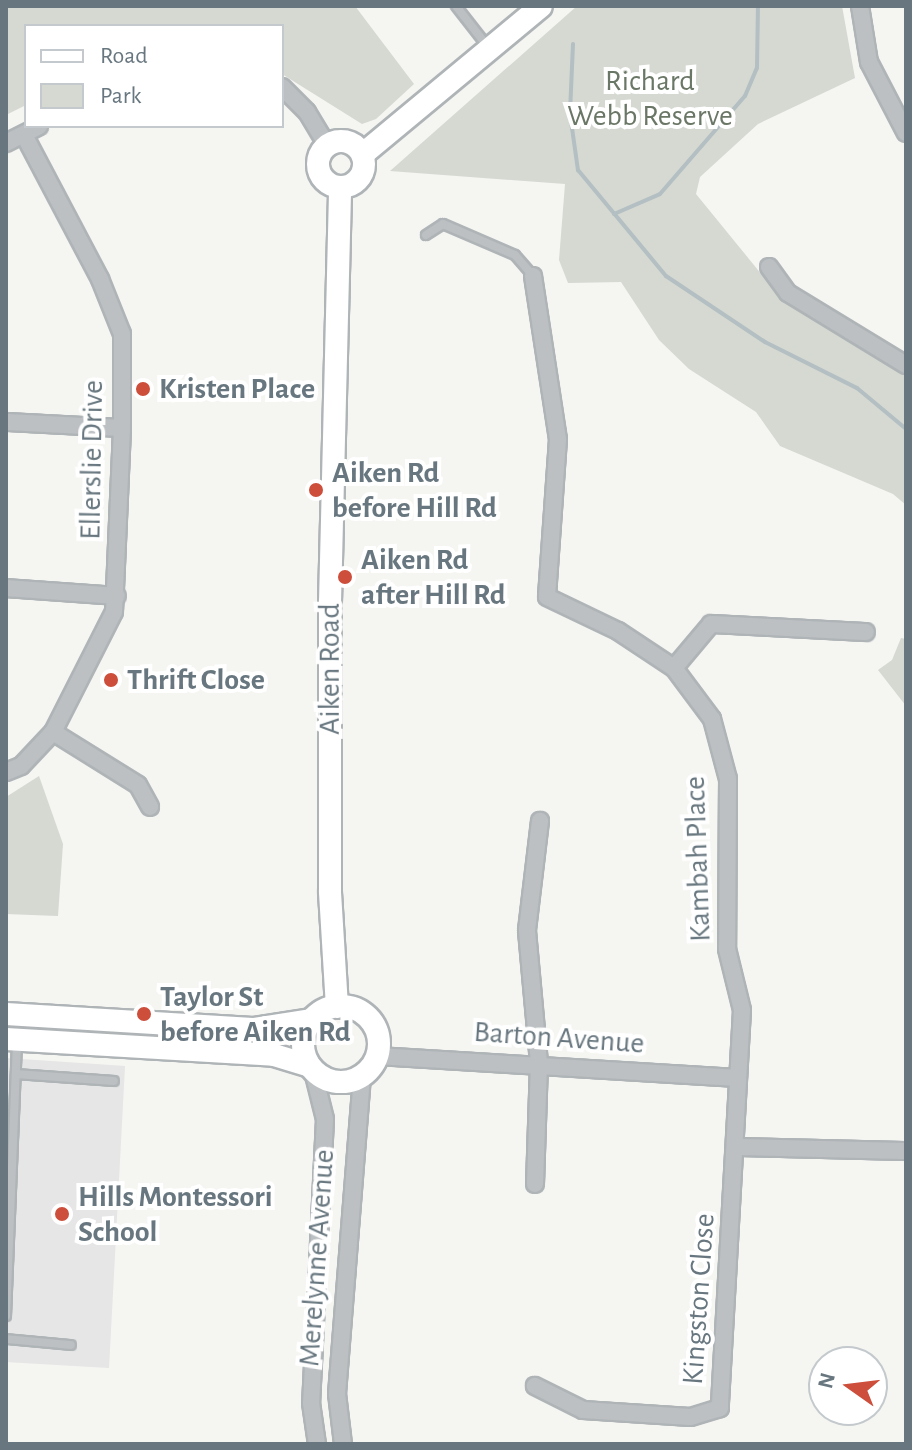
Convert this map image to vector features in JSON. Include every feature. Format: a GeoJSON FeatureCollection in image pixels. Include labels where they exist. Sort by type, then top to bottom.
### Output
{"type":"FeatureCollection","features":[{"type":"Feature","properties":{"kind":"street"},"geometry":{"type":"LineString","coordinates":[[327,145],[318,168],[327,182],[340,187],[359,179],[363,154],[491,51],[541,6]]}},
{"type":"Feature","properties":{"kind":"street"},"geometry":{"type":"LineString","coordinates":[[860,6],[869,62],[906,133]]}},
{"type":"Feature","properties":{"kind":"street"},"geometry":{"type":"LineString","coordinates":[[284,89],[302,106],[327,145]]}},
{"type":"Feature","properties":{"kind":"street"},"geometry":{"type":"LineString","coordinates":[[6,143],[36,128]]}},
{"type":"Feature","properties":{"kind":"street","name":"Ellerslie Drive"},"geometry":{"type":"LineString","coordinates":[[6,772],[21,766],[53,732],[114,612],[122,428],[122,334],[100,279],[24,135]]}},
{"type":"Feature","properties":{"kind":"street"},"geometry":{"type":"LineString","coordinates":[[327,145],[345,140],[363,154]]}},
{"type":"Feature","properties":{"kind":"street","name":"Aiken Road"},"geometry":{"type":"LineString","coordinates":[[337,1007],[330,891],[330,602],[340,187]]}},
{"type":"Feature","properties":{"kind":"street"},"geometry":{"type":"LineString","coordinates":[[769,267],[788,293],[906,365]]}},
{"type":"Feature","properties":{"kind":"street","name":"Kambah Place"},"geometry":{"type":"LineString","coordinates":[[533,276],[558,439],[547,597],[618,631],[674,668],[712,719],[728,779],[727,949],[742,1010],[737,1078],[737,1147]]}},
{"type":"Feature","properties":{"kind":"street"},"geometry":{"type":"LineString","coordinates":[[6,422],[122,428]]}},
{"type":"Feature","properties":{"kind":"street"},"geometry":{"type":"LineString","coordinates":[[6,588],[117,596]]}},
{"type":"Feature","properties":{"kind":"street"},"geometry":{"type":"LineString","coordinates":[[674,668],[711,624],[866,632]]}},
{"type":"Feature","properties":{"kind":"street"},"geometry":{"type":"LineString","coordinates":[[53,732],[138,785],[150,807]]}},
{"type":"Feature","properties":{"kind":"street"},"geometry":{"type":"LineString","coordinates":[[535,1184],[539,1063],[527,930],[540,821]]}},
{"type":"Feature","properties":{"kind":"street"},"geometry":{"type":"LineString","coordinates":[[6,1014],[253,1029],[312,1020],[337,1007],[361,1012],[371,1021],[379,1044],[377,1056],[362,1076],[337,1082],[311,1068],[274,1055],[12,1039]]}},
{"type":"Feature","properties":{"kind":"street"},"geometry":{"type":"LineString","coordinates":[[311,1068],[303,1043],[312,1020]]}},
{"type":"Feature","properties":{"kind":"street","name":"Barton Avenue"},"geometry":{"type":"LineString","coordinates":[[377,1056],[539,1063],[737,1078]]}},
{"type":"Feature","properties":{"kind":"street","name":"Merelynne Avenue"},"geometry":{"type":"LineString","coordinates":[[311,1068],[325,1119],[316,1304],[315,1438]]}},
{"type":"Feature","properties":{"kind":"street","name":"Merelynne Avenue"},"geometry":{"type":"LineString","coordinates":[[343,1444],[339,1427],[342,1306],[362,1076]]}},
{"type":"Feature","properties":{"kind":"street"},"geometry":{"type":"LineString","coordinates":[[737,1147],[906,1151]]}},
{"type":"Feature","properties":{"kind":"street","name":"Kingston Close"},"geometry":{"type":"LineString","coordinates":[[535,1386],[583,1410],[690,1417],[720,1408],[737,1147]]}},
{"type":"Feature","properties":{"kind":"street"},"geometry":{"type":"LineString","coordinates":[[316,1304],[342,1306]]}},
{"type":"Feature","properties":{"kind":"street"},"geometry":{"type":"LineString","coordinates":[[315,1438],[339,1427]]}},
{"type":"Feature","properties":{"kind":"lane"},"geometry":{"type":"LineString","coordinates":[[456,6],[491,51]]}},
{"type":"Feature","properties":{"kind":"lane"},"geometry":{"type":"LineString","coordinates":[[426,235],[443,224],[515,255],[533,276]]}},
{"type":"Feature","properties":{"kind":"lane"},"geometry":{"type":"LineString","coordinates":[[6,1316],[16,1074],[12,1039]]}},
{"type":"Feature","properties":{"kind":"lane"},"geometry":{"type":"LineString","coordinates":[[16,1074],[114,1081]]}},
{"type":"Feature","properties":{"kind":"lane"},"geometry":{"type":"LineString","coordinates":[[6,1339],[71,1345]]}},
{"type":"Feature","properties":{"kind":"shaded area","name":"Hills Montessori School"},"geometry":{"type":"Polygon","coordinates":[[[6,1058],[125,1066],[109,1368],[6,1362],[6,1058]]]}},
{"type":"Feature","properties":{"kind":"green space"},"geometry":{"type":"Polygon","coordinates":[[[6,6],[355,6],[414,84],[376,119],[362,124],[284,75],[284,24],[24,24],[24,106],[6,115],[6,6]]]}},
{"type":"Feature","properties":{"kind":"green space","name":"Richard Webb Reserve"},"geometry":{"type":"Polygon","coordinates":[[[577,6],[842,6],[855,78],[758,124],[700,177],[696,194],[780,297],[906,373],[906,505],[893,494],[780,446],[756,412],[689,369],[659,340],[621,282],[568,283],[559,260],[565,184],[390,171],[577,6]]]}},
{"type":"Feature","properties":{"kind":"green space"},"geometry":{"type":"Polygon","coordinates":[[[901,638],[906,639],[906,706],[878,670],[892,660],[901,638]]]}},
{"type":"Feature","properties":{"kind":"green space"},"geometry":{"type":"Polygon","coordinates":[[[39,776],[63,844],[58,916],[6,914],[6,797],[39,776]]]}},
{"type":"Feature","properties":{"kind":"waterway"},"geometry":{"type":"LineString","coordinates":[[614,214],[660,194],[745,96],[757,68],[758,6]]}},
{"type":"Feature","properties":{"kind":"waterway"},"geometry":{"type":"LineString","coordinates":[[573,44],[570,114],[578,170],[666,276],[765,342],[857,388],[906,429]]}},
{"type":"Feature","properties":{"kind":"place","name":"Kristen Place"},"geometry":{"type":"Point","coordinates":[143,389]}},
{"type":"Feature","properties":{"kind":"place","name":"Aiken Rd before Hill Rd"},"geometry":{"type":"Point","coordinates":[316,490]}},
{"type":"Feature","properties":{"kind":"place","name":"Aiken Rd after Hill Rd"},"geometry":{"type":"Point","coordinates":[345,577]}},
{"type":"Feature","properties":{"kind":"place","name":"Thrift Close"},"geometry":{"type":"Point","coordinates":[111,680]}},
{"type":"Feature","properties":{"kind":"place","name":"Taylor St before Aiken Rd"},"geometry":{"type":"Point","coordinates":[144,1014]}},
{"type":"Feature","properties":{"kind":"place","name":"Hills Montessori School"},"geometry":{"type":"Point","coordinates":[62,1214]}}]}
